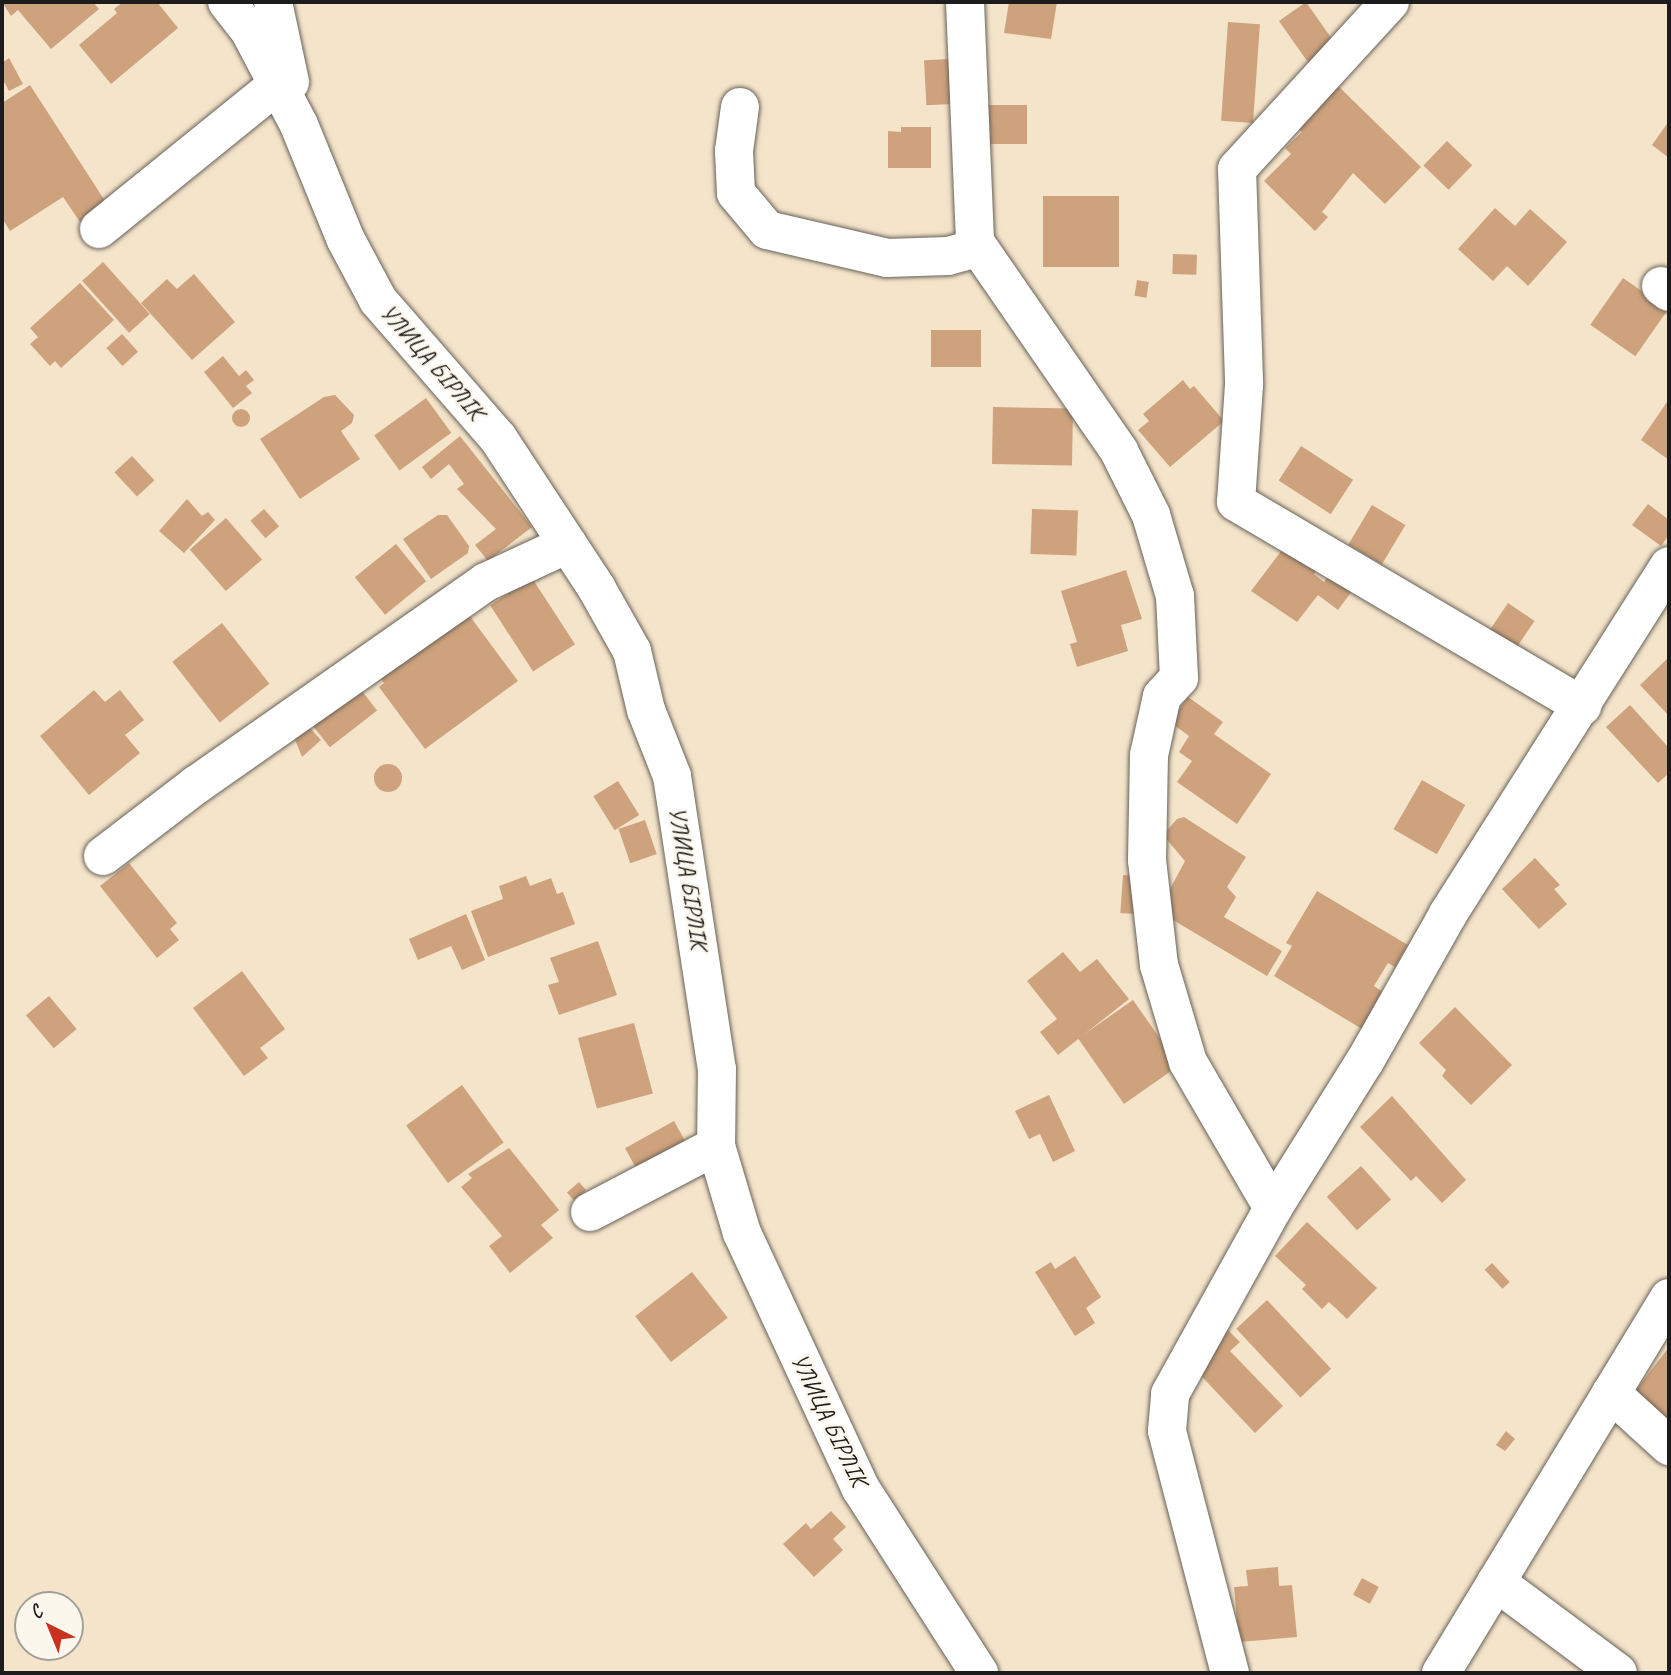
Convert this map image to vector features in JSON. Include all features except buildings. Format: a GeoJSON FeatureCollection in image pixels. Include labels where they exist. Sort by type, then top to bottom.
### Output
{"type":"FeatureCollection","features":[{"type":"Feature","properties":{"kind":"street"},"geometry":{"type":"LineString","coordinates":[[227,2],[249,30],[299,125]]}},
{"type":"Feature","properties":{"kind":"street"},"geometry":{"type":"LineString","coordinates":[[273,2],[299,125]]}},
{"type":"Feature","properties":{"kind":"street"},"geometry":{"type":"LineString","coordinates":[[965,2],[968,158],[978,248],[1119,451],[1151,515],[1175,596],[1180,678],[1162,696],[1149,754],[1147,860],[1159,965],[1188,1062],[1273,1208]]}},
{"type":"Feature","properties":{"kind":"street"},"geometry":{"type":"LineString","coordinates":[[1390,2],[1237,169],[1244,385],[1236,502],[1582,706]]}},
{"type":"Feature","properties":{"kind":"street"},"geometry":{"type":"LineString","coordinates":[[99,229],[277,85]]}},
{"type":"Feature","properties":{"kind":"street"},"geometry":{"type":"LineString","coordinates":[[740,107],[734,151],[737,192],[766,230],[887,258],[948,256],[978,248]]}},
{"type":"Feature","properties":{"kind":"street","name":"УЛИЦА БІРЛІК"},"geometry":{"type":"LineString","coordinates":[[299,125],[346,240],[378,300],[498,438],[568,544],[632,651],[646,710],[672,776],[717,1069],[716,1146],[742,1233],[861,1489],[979,1673]]}},
{"type":"Feature","properties":{"kind":"street"},"geometry":{"type":"LineString","coordinates":[[103,856],[196,785],[486,582],[568,544]]}},
{"type":"Feature","properties":{"kind":"street"},"geometry":{"type":"LineString","coordinates":[[1230,1673],[1167,1431],[1170,1394],[1273,1208],[1365,1061],[1525,786],[1582,706],[1669,566]]}},
{"type":"Feature","properties":{"kind":"street"},"geometry":{"type":"LineString","coordinates":[[590,1212],[716,1146]]}},
{"type":"Feature","properties":{"kind":"street"},"geometry":{"type":"LineString","coordinates":[[1441,1673],[1669,1298]]}},
{"type":"Feature","properties":{"kind":"street"},"geometry":{"type":"LineString","coordinates":[[1611,1393],[1669,1446]]}},
{"type":"Feature","properties":{"kind":"street"},"geometry":{"type":"LineString","coordinates":[[1496,1582],[1618,1673]]}}]}
